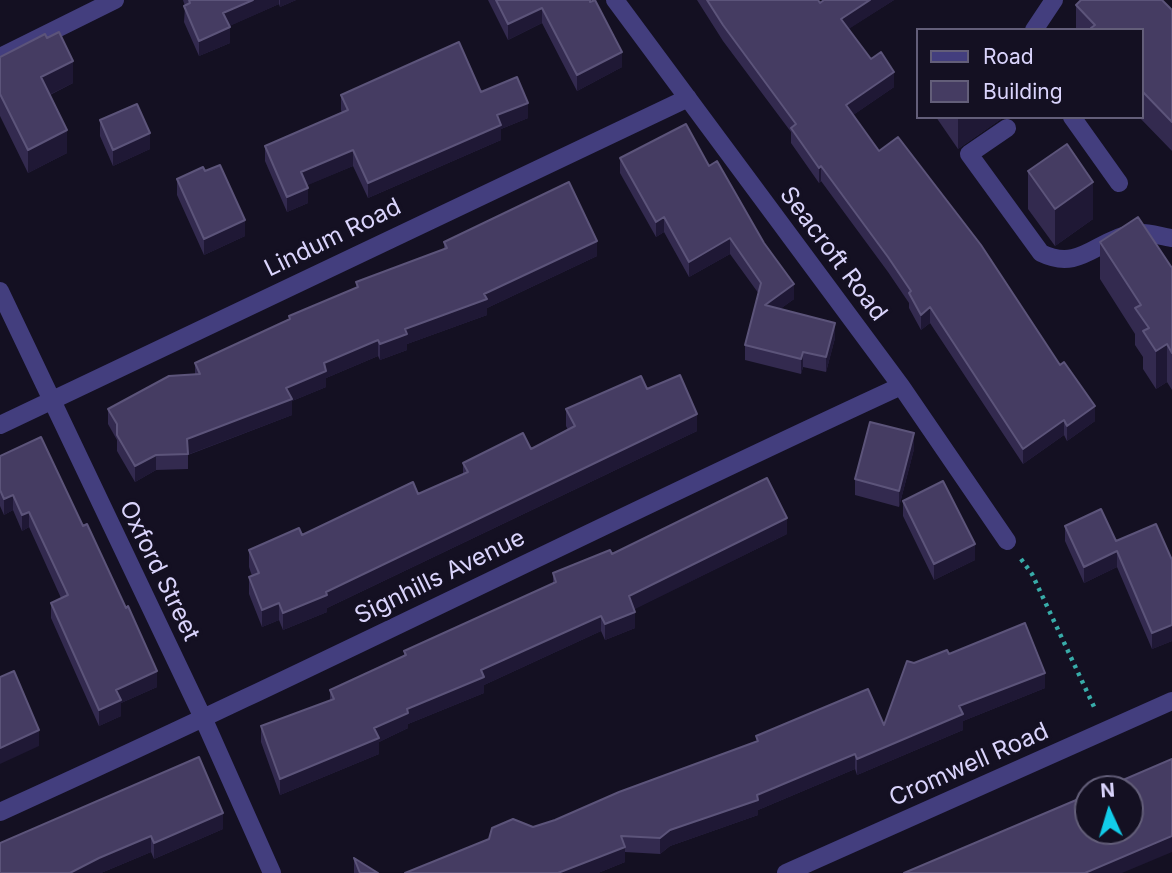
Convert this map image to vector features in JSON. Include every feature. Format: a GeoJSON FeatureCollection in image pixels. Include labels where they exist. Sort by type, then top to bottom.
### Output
{"type":"FeatureCollection","features":[{"type":"Feature","properties":{"kind":"street"},"geometry":{"type":"LineString","coordinates":[[0,57],[115,0]]}},
{"type":"Feature","properties":{"kind":"street","name":"Seacroft Road"},"geometry":{"type":"LineString","coordinates":[[615,0],[901,386],[1007,541]]}},
{"type":"Feature","properties":{"kind":"street"},"geometry":{"type":"LineString","coordinates":[[1035,28],[1054,0]]}},
{"type":"Feature","properties":{"kind":"street","name":"Lindum Road"},"geometry":{"type":"LineString","coordinates":[[0,425],[688,98]]}},
{"type":"Feature","properties":{"kind":"street"},"geometry":{"type":"LineString","coordinates":[[1073,119],[1119,183]]}},
{"type":"Feature","properties":{"kind":"street"},"geometry":{"type":"LineString","coordinates":[[1007,128],[969,154],[1041,253],[1055,260],[1069,261],[1118,237],[1136,233],[1172,238]]}},
{"type":"Feature","properties":{"kind":"street","name":"Oxford Street"},"geometry":{"type":"LineString","coordinates":[[0,291],[204,720],[272,873]]}},
{"type":"Feature","properties":{"kind":"street","name":"Signhills Avenue"},"geometry":{"type":"LineString","coordinates":[[0,812],[204,720],[628,512],[901,386]]}},
{"type":"Feature","properties":{"kind":"street","name":"Cromwell Road"},"geometry":{"type":"LineString","coordinates":[[786,873],[1172,701]]}},
{"type":"Feature","properties":{"kind":"path"},"geometry":{"type":"LineString","coordinates":[[1007,541],[1032,574],[1105,731]]}},
{"type":"Feature","properties":{"kind":"building"},"geometry":{"type":"Polygon","coordinates":[[[189,0],[253,0],[223,13],[230,27],[199,41],[184,6],[190,3],[189,0]]]}},
{"type":"Feature","properties":{"kind":"building"},"geometry":{"type":"Polygon","coordinates":[[[496,0],[595,0],[622,52],[577,75],[542,8],[508,24],[496,0]]]}},
{"type":"Feature","properties":{"kind":"building"},"geometry":{"type":"Polygon","coordinates":[[[707,0],[818,0],[820,3],[824,0],[870,0],[841,19],[871,59],[881,52],[894,72],[846,105],[879,151],[898,137],[981,245],[1060,365],[1064,362],[1095,406],[1067,426],[1064,420],[1023,449],[930,307],[921,315],[909,293],[911,291],[888,257],[821,166],[819,168],[791,128],[796,124],[707,0]]]}},
{"type":"Feature","properties":{"kind":"building"},"geometry":{"type":"Polygon","coordinates":[[[1081,0],[1162,0],[1172,10],[1172,122],[1144,93],[1144,28],[1091,28],[1095,25],[1076,5],[1081,0]]]}},
{"type":"Feature","properties":{"kind":"building"},"geometry":{"type":"Polygon","coordinates":[[[59,32],[73,61],[41,77],[67,130],[28,150],[0,94],[0,57],[45,34],[47,38],[59,32]]]}},
{"type":"Feature","properties":{"kind":"building"},"geometry":{"type":"Polygon","coordinates":[[[459,42],[481,92],[517,77],[528,103],[497,115],[501,125],[368,183],[353,150],[301,172],[308,188],[287,197],[265,146],[348,110],[341,95],[459,42]]]}},
{"type":"Feature","properties":{"kind":"building"},"geometry":{"type":"Polygon","coordinates":[[[137,104],[150,133],[113,150],[100,120],[137,104]]]}},
{"type":"Feature","properties":{"kind":"building"},"geometry":{"type":"Polygon","coordinates":[[[686,124],[709,166],[717,161],[764,243],[794,284],[765,305],[835,323],[826,357],[803,352],[801,359],[745,345],[761,283],[730,238],[689,262],[664,217],[656,222],[620,158],[686,124]]]}},
{"type":"Feature","properties":{"kind":"building"},"geometry":{"type":"Polygon","coordinates":[[[1067,144],[1093,182],[1055,209],[1028,171],[1067,144]]]}},
{"type":"Feature","properties":{"kind":"building"},"geometry":{"type":"Polygon","coordinates":[[[220,165],[245,220],[204,239],[177,179],[203,167],[205,171],[220,165]]]}},
{"type":"Feature","properties":{"kind":"building"},"geometry":{"type":"Polygon","coordinates":[[[569,182],[597,241],[484,294],[487,299],[405,329],[407,334],[380,344],[378,340],[324,363],[326,371],[286,388],[292,399],[187,439],[188,454],[156,455],[135,466],[117,435],[117,424],[108,409],[169,376],[200,374],[195,363],[290,319],[289,316],[358,287],[356,282],[447,248],[444,242],[569,182]]]}},
{"type":"Feature","properties":{"kind":"building"},"geometry":{"type":"Polygon","coordinates":[[[1138,217],[1172,268],[1172,353],[1167,344],[1156,351],[1143,331],[1149,328],[1135,308],[1141,305],[1100,242],[1138,217]]]}},
{"type":"Feature","properties":{"kind":"building"},"geometry":{"type":"Polygon","coordinates":[[[680,375],[697,414],[326,592],[327,595],[283,613],[279,603],[262,610],[249,577],[259,573],[249,550],[299,528],[302,535],[413,482],[418,494],[468,472],[463,463],[523,433],[531,449],[575,426],[566,409],[641,376],[647,389],[680,375]]]}},
{"type":"Feature","properties":{"kind":"building"},"geometry":{"type":"Polygon","coordinates":[[[870,422],[914,433],[899,491],[855,479],[870,422]]]}},
{"type":"Feature","properties":{"kind":"building"},"geometry":{"type":"Polygon","coordinates":[[[41,437],[83,526],[87,524],[126,608],[128,606],[157,671],[116,690],[121,700],[99,710],[51,603],[68,595],[29,512],[22,515],[13,495],[4,499],[0,490],[0,456],[41,437]]]}},
{"type":"Feature","properties":{"kind":"building"},"geometry":{"type":"Polygon","coordinates":[[[767,478],[787,518],[629,596],[635,612],[605,624],[601,616],[481,670],[484,677],[407,709],[408,713],[374,728],[379,738],[280,779],[261,726],[334,699],[330,690],[406,655],[404,651],[556,582],[553,573],[610,550],[612,554],[767,478]]]}},
{"type":"Feature","properties":{"kind":"building"},"geometry":{"type":"Polygon","coordinates":[[[943,481],[975,544],[934,564],[903,501],[943,481]]]}},
{"type":"Feature","properties":{"kind":"building"},"geometry":{"type":"Polygon","coordinates":[[[1101,509],[1116,541],[1156,524],[1172,560],[1172,625],[1152,633],[1117,551],[1084,567],[1065,526],[1101,509]]]}},
{"type":"Feature","properties":{"kind":"building"},"geometry":{"type":"Polygon","coordinates":[[[1025,623],[1045,673],[959,706],[963,714],[857,759],[855,754],[757,795],[758,800],[670,830],[660,838],[621,836],[625,847],[558,873],[405,873],[489,839],[492,828],[513,819],[533,827],[555,820],[619,792],[758,741],[756,736],[868,689],[884,725],[907,661],[914,663],[947,650],[949,654],[1025,623]]]}},
{"type":"Feature","properties":{"kind":"building"},"geometry":{"type":"Polygon","coordinates":[[[14,671],[39,730],[0,748],[0,677],[14,671]]]}},
{"type":"Feature","properties":{"kind":"building"},"geometry":{"type":"Polygon","coordinates":[[[199,757],[223,813],[154,843],[151,836],[70,873],[0,873],[0,843],[199,757]]]}},
{"type":"Feature","properties":{"kind":"building"},"geometry":{"type":"Polygon","coordinates":[[[1172,759],[1172,836],[1085,873],[904,873],[1074,801],[1074,845],[1144,845],[1144,775],[1135,775],[1172,759]]]}},
{"type":"Feature","properties":{"kind":"building"},"geometry":{"type":"Polygon","coordinates":[[[354,858],[378,873],[360,873],[354,858]]]}}]}
